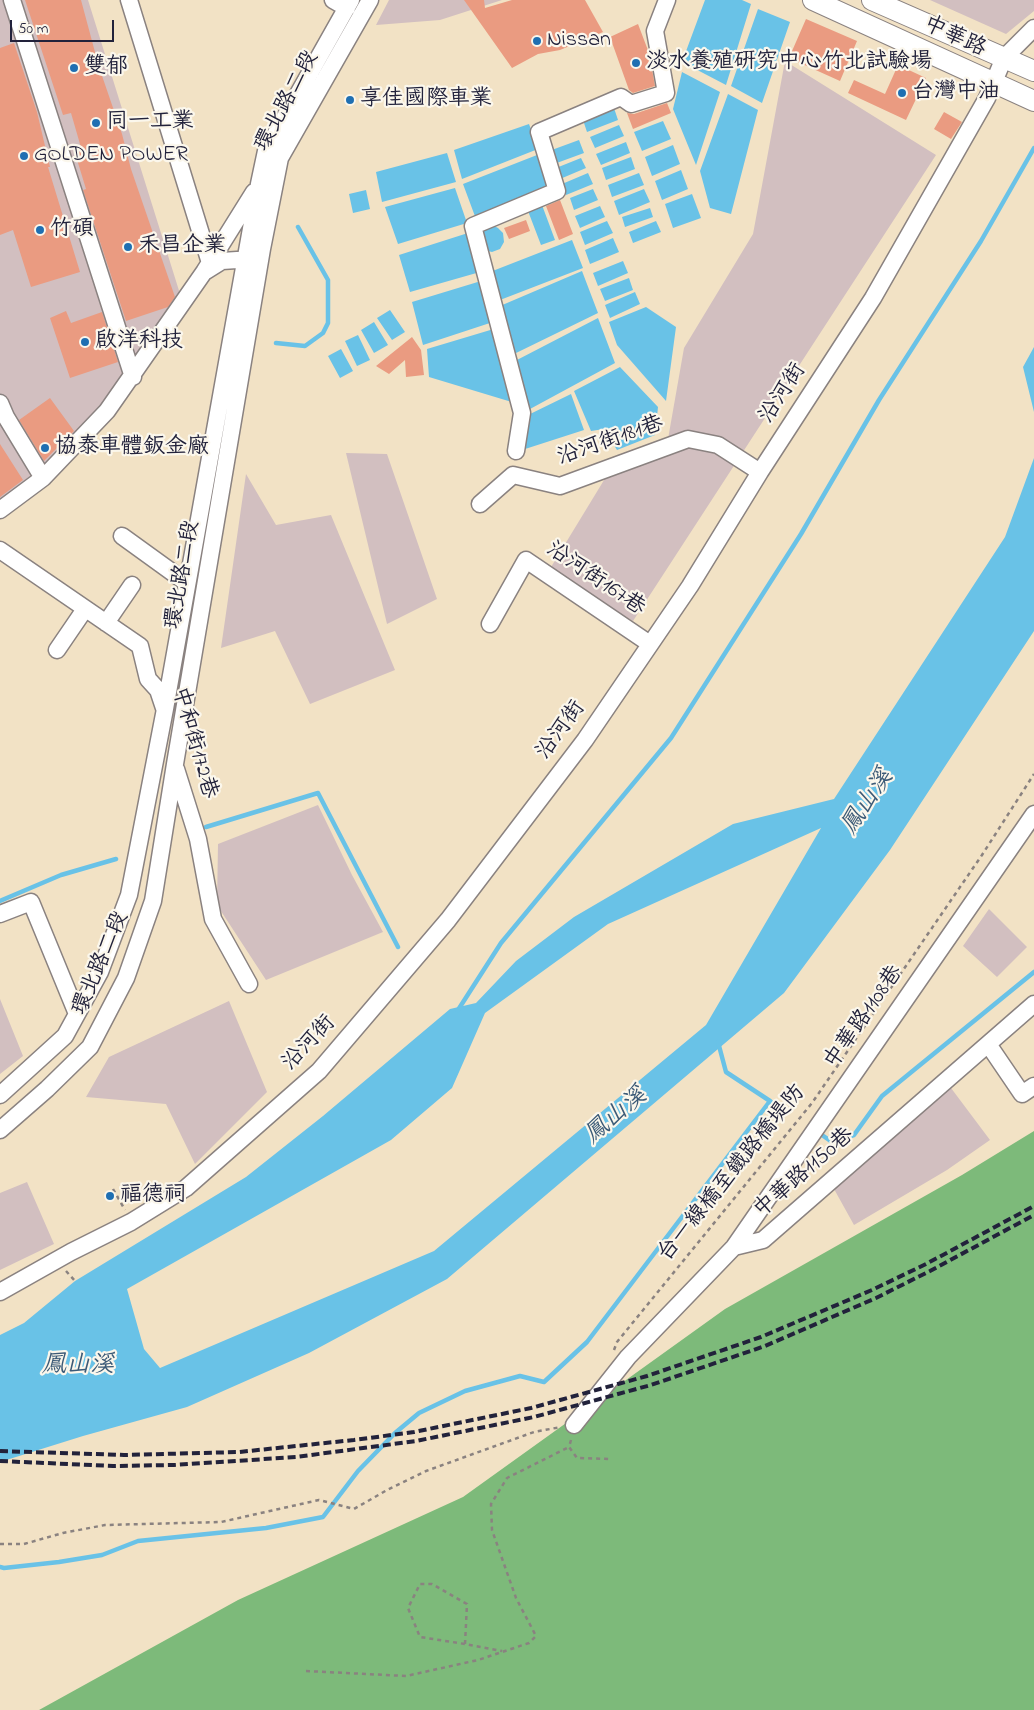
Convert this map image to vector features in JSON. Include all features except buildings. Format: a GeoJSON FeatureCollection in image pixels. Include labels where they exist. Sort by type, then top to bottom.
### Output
{"type":"FeatureCollection","features":[{"type":"Feature","properties":{"kind":"main road","name":"中華路"},"geometry":{"type":"LineString","coordinates":[[813,0],[1034,101]]}},
{"type":"Feature","properties":{"kind":"main road","name":"中華路"},"geometry":{"type":"LineString","coordinates":[[872,0],[1034,70]]}},
{"type":"Feature","properties":{"kind":"street"},"geometry":{"type":"LineString","coordinates":[[12,0],[133,377]]}},
{"type":"Feature","properties":{"kind":"street"},"geometry":{"type":"LineString","coordinates":[[129,0],[207,267]]}},
{"type":"Feature","properties":{"kind":"street","name":"環北路二段"},"geometry":{"type":"LineString","coordinates":[[0,1130],[47,1089],[90,1047],[126,978],[153,901],[262,249],[280,158],[370,0]]}},
{"type":"Feature","properties":{"kind":"street"},"geometry":{"type":"LineString","coordinates":[[516,452],[522,412],[473,226],[557,191],[539,132],[621,97],[631,104],[666,93],[655,31],[667,0]]}},
{"type":"Feature","properties":{"kind":"street","name":"環北路二段"},"geometry":{"type":"LineString","coordinates":[[0,1095],[65,1036],[100,972],[129,895],[165,709],[244,261],[266,151],[343,3]]}},
{"type":"Feature","properties":{"kind":"street"},"geometry":{"type":"LineString","coordinates":[[1004,58],[1034,28]]}},
{"type":"Feature","properties":{"kind":"street","name":"沿河街"},"geometry":{"type":"LineString","coordinates":[[0,1292],[70,1252],[131,1222],[186,1188],[319,1071],[448,920],[585,740],[690,586],[760,472],[873,298],[987,98],[1004,58]]}},
{"type":"Feature","properties":{"kind":"street"},"geometry":{"type":"LineString","coordinates":[[0,510],[43,478],[107,411],[133,377],[207,267],[259,184]]}},
{"type":"Feature","properties":{"kind":"street"},"geometry":{"type":"LineString","coordinates":[[207,267],[222,261],[244,261],[262,249],[249,236],[228,233]]}},
{"type":"Feature","properties":{"kind":"street"},"geometry":{"type":"LineString","coordinates":[[0,403],[43,478]]}},
{"type":"Feature","properties":{"kind":"street","name":"沿河街181巷"},"geometry":{"type":"LineString","coordinates":[[480,504],[512,476],[560,486],[688,439],[718,445],[760,472]]}},
{"type":"Feature","properties":{"kind":"street"},"geometry":{"type":"LineString","coordinates":[[122,536],[187,583]]}},
{"type":"Feature","properties":{"kind":"street","name":"中和街172巷"},"geometry":{"type":"LineString","coordinates":[[0,550],[140,646],[148,679],[158,690],[165,709],[175,764],[198,839],[213,919],[249,984]]}},
{"type":"Feature","properties":{"kind":"street","name":"沿河街167巷"},"geometry":{"type":"LineString","coordinates":[[490,624],[526,560],[650,644]]}},
{"type":"Feature","properties":{"kind":"street"},"geometry":{"type":"LineString","coordinates":[[106,623],[132,585]]}},
{"type":"Feature","properties":{"kind":"street"},"geometry":{"type":"LineString","coordinates":[[57,650],[85,609]]}},
{"type":"Feature","properties":{"kind":"street","name":"中華路1108巷"},"geometry":{"type":"LineString","coordinates":[[734,1247],[1034,814]]}},
{"type":"Feature","properties":{"kind":"street"},"geometry":{"type":"LineString","coordinates":[[0,914],[31,902],[77,1014]]}},
{"type":"Feature","properties":{"kind":"street","name":"中華路1150巷"},"geometry":{"type":"LineString","coordinates":[[734,1247],[763,1240],[1034,1004]]}},
{"type":"Feature","properties":{"kind":"street"},"geometry":{"type":"LineString","coordinates":[[988,1044],[1022,1094],[1034,1086]]}},
{"type":"Feature","properties":{"kind":"street"},"geometry":{"type":"LineString","coordinates":[[574,1425],[628,1357],[734,1247]]}},
{"type":"Feature","properties":{"kind":"path","name":"台一線橋至鐵路橋堤防"},"geometry":{"type":"LineString","coordinates":[[614,1351],[617,1342],[812,1103],[982,855],[1034,774]]}},
{"type":"Feature","properties":{"kind":"path"},"geometry":{"type":"LineString","coordinates":[[113,1189],[131,1222]]}},
{"type":"Feature","properties":{"kind":"path"},"geometry":{"type":"LineString","coordinates":[[0,1544],[24,1544],[62,1533],[105,1525],[221,1522],[320,1500],[354,1508],[426,1471],[534,1432],[574,1425],[569,1447],[577,1458],[611,1459]]}},
{"type":"Feature","properties":{"kind":"path"},"geometry":{"type":"LineString","coordinates":[[306,1671],[406,1676],[478,1660],[529,1643],[536,1636],[516,1598],[492,1530],[491,1504],[507,1478],[569,1447]]}},
{"type":"Feature","properties":{"kind":"path"},"geometry":{"type":"LineString","coordinates":[[465,1644],[467,1604],[432,1584],[420,1584],[408,1608],[420,1637],[504,1651]]}},
{"type":"Feature","properties":{"kind":"shaded area"},"geometry":{"type":"Polygon","coordinates":[[[0,0],[88,0],[181,297],[100,411],[31,481],[0,504],[0,0]]]}},
{"type":"Feature","properties":{"kind":"shaded area"},"geometry":{"type":"Polygon","coordinates":[[[389,0],[502,0],[440,20],[376,25],[389,0]]]}},
{"type":"Feature","properties":{"kind":"shaded area"},"geometry":{"type":"Polygon","coordinates":[[[930,0],[1034,0],[1034,11],[1006,34],[930,0]]]}},
{"type":"Feature","properties":{"kind":"shaded area"},"geometry":{"type":"Polygon","coordinates":[[[785,61],[936,155],[633,621],[548,572],[612,467],[668,439],[684,348],[753,234],[785,61]]]}},
{"type":"Feature","properties":{"kind":"shaded area"},"geometry":{"type":"Polygon","coordinates":[[[346,453],[387,454],[437,599],[387,624],[346,453]]]}},
{"type":"Feature","properties":{"kind":"shaded area"},"geometry":{"type":"Polygon","coordinates":[[[246,474],[276,525],[331,515],[395,670],[310,704],[275,631],[221,648],[246,474]]]}},
{"type":"Feature","properties":{"kind":"shaded area"},"geometry":{"type":"Polygon","coordinates":[[[318,805],[352,875],[383,932],[266,980],[217,905],[218,844],[318,805]]]}},
{"type":"Feature","properties":{"kind":"shaded area"},"geometry":{"type":"Polygon","coordinates":[[[989,909],[1027,947],[997,977],[963,946],[989,909]]]}},
{"type":"Feature","properties":{"kind":"shaded area"},"geometry":{"type":"Polygon","coordinates":[[[0,999],[23,1056],[0,1074],[0,999]]]}},
{"type":"Feature","properties":{"kind":"shaded area"},"geometry":{"type":"Polygon","coordinates":[[[229,1001],[267,1092],[195,1164],[166,1104],[86,1097],[109,1057],[229,1001]]]}},
{"type":"Feature","properties":{"kind":"shaded area"},"geometry":{"type":"Polygon","coordinates":[[[951,1088],[990,1140],[947,1170],[854,1225],[834,1189],[871,1152],[914,1120],[951,1088]]]}},
{"type":"Feature","properties":{"kind":"shaded area"},"geometry":{"type":"Polygon","coordinates":[[[27,1182],[54,1244],[0,1270],[0,1193],[27,1182]]]}},
{"type":"Feature","properties":{"kind":"green space"},"geometry":{"type":"Polygon","coordinates":[[[1034,1131],[1034,1710],[39,1710],[238,1600],[463,1497],[725,1309],[962,1175],[1034,1131]]]}},
{"type":"Feature","properties":{"kind":"water"},"geometry":{"type":"Polygon","coordinates":[[[705,0],[742,0],[751,4],[726,85],[682,62],[705,0]]]}},
{"type":"Feature","properties":{"kind":"water"},"geometry":{"type":"Polygon","coordinates":[[[758,9],[790,22],[762,103],[731,86],[758,9]]]}},
{"type":"Feature","properties":{"kind":"water"},"geometry":{"type":"Polygon","coordinates":[[[682,72],[720,92],[696,165],[673,109],[682,72]]]}},
{"type":"Feature","properties":{"kind":"water"},"geometry":{"type":"Polygon","coordinates":[[[728,94],[758,110],[731,214],[710,208],[700,171],[728,94]]]}},
{"type":"Feature","properties":{"kind":"water"},"geometry":{"type":"Polygon","coordinates":[[[614,108],[618,120],[587,132],[583,120],[614,108]]]}},
{"type":"Feature","properties":{"kind":"water"},"geometry":{"type":"Polygon","coordinates":[[[663,121],[671,139],[642,151],[634,132],[663,121]]]}},
{"type":"Feature","properties":{"kind":"water"},"geometry":{"type":"Polygon","coordinates":[[[529,124],[538,149],[462,179],[454,150],[529,124]]]}},
{"type":"Feature","properties":{"kind":"water"},"geometry":{"type":"Polygon","coordinates":[[[619,125],[624,136],[595,148],[590,137],[619,125]]]}},
{"type":"Feature","properties":{"kind":"water"},"geometry":{"type":"Polygon","coordinates":[[[579,140],[584,153],[554,164],[549,151],[579,140]]]}},
{"type":"Feature","properties":{"kind":"water"},"geometry":{"type":"Polygon","coordinates":[[[626,142],[630,153],[601,165],[596,154],[626,142]]]}},
{"type":"Feature","properties":{"kind":"water"},"geometry":{"type":"Polygon","coordinates":[[[673,145],[680,164],[652,176],[645,157],[673,145]]]}},
{"type":"Feature","properties":{"kind":"water"},"geometry":{"type":"Polygon","coordinates":[[[447,153],[456,182],[382,202],[376,172],[447,153]]]}},
{"type":"Feature","properties":{"kind":"water"},"geometry":{"type":"Polygon","coordinates":[[[537,155],[550,190],[476,219],[463,184],[537,155]]]}},
{"type":"Feature","properties":{"kind":"water"},"geometry":{"type":"Polygon","coordinates":[[[631,157],[635,169],[606,180],[602,168],[631,157]]]}},
{"type":"Feature","properties":{"kind":"water"},"geometry":{"type":"Polygon","coordinates":[[[581,158],[586,168],[560,179],[556,168],[581,158]]]}},
{"type":"Feature","properties":{"kind":"water"},"geometry":{"type":"Polygon","coordinates":[[[681,170],[688,189],[662,200],[655,181],[681,170]]]}},
{"type":"Feature","properties":{"kind":"water"},"geometry":{"type":"Polygon","coordinates":[[[588,173],[593,184],[566,195],[562,184],[588,173]]]}},
{"type":"Feature","properties":{"kind":"water"},"geometry":{"type":"Polygon","coordinates":[[[639,173],[644,185],[612,197],[608,185],[639,173]]]}},
{"type":"Feature","properties":{"kind":"water"},"geometry":{"type":"Polygon","coordinates":[[[455,188],[467,223],[398,244],[385,207],[455,188]]]}},
{"type":"Feature","properties":{"kind":"water"},"geometry":{"type":"Polygon","coordinates":[[[593,189],[598,200],[574,210],[570,198],[593,189]]]}},
{"type":"Feature","properties":{"kind":"water"},"geometry":{"type":"Polygon","coordinates":[[[644,189],[650,202],[619,215],[614,201],[644,189]]]}},
{"type":"Feature","properties":{"kind":"water"},"geometry":{"type":"Polygon","coordinates":[[[366,190],[370,209],[353,213],[349,194],[366,190]]]}},
{"type":"Feature","properties":{"kind":"water"},"geometry":{"type":"Polygon","coordinates":[[[692,194],[701,218],[673,228],[665,204],[692,194]]]}},
{"type":"Feature","properties":{"kind":"water"},"geometry":{"type":"Polygon","coordinates":[[[542,205],[555,240],[541,245],[528,211],[542,205]]]}},
{"type":"Feature","properties":{"kind":"water"},"geometry":{"type":"Polygon","coordinates":[[[600,206],[605,217],[580,228],[575,216],[600,206]]]}},
{"type":"Feature","properties":{"kind":"water"},"geometry":{"type":"Polygon","coordinates":[[[650,208],[653,217],[625,227],[622,217],[650,208]]]}},
{"type":"Feature","properties":{"kind":"water"},"geometry":{"type":"Polygon","coordinates":[[[607,221],[613,233],[585,245],[580,232],[607,221]]]}},
{"type":"Feature","properties":{"kind":"water"},"geometry":{"type":"Polygon","coordinates":[[[656,221],[661,232],[633,243],[629,232],[656,221]]]}},
{"type":"Feature","properties":{"kind":"water"},"geometry":{"type":"Polygon","coordinates":[[[494,226],[503,233],[504,242],[500,249],[492,252],[488,251],[482,231],[494,226]]]}},
{"type":"Feature","properties":{"kind":"water"},"geometry":{"type":"Polygon","coordinates":[[[468,233],[480,272],[410,292],[399,255],[468,233]]]}},
{"type":"Feature","properties":{"kind":"water"},"geometry":{"type":"Polygon","coordinates":[[[613,238],[619,252],[590,264],[585,250],[613,238]]]}},
{"type":"Feature","properties":{"kind":"water"},"geometry":{"type":"Polygon","coordinates":[[[572,240],[583,268],[500,300],[490,272],[572,240]]]}},
{"type":"Feature","properties":{"kind":"water"},"geometry":{"type":"Polygon","coordinates":[[[623,261],[628,273],[598,286],[593,273],[623,261]]]}},
{"type":"Feature","properties":{"kind":"water"},"geometry":{"type":"Polygon","coordinates":[[[582,271],[598,313],[514,354],[500,306],[582,271]]]}},
{"type":"Feature","properties":{"kind":"water"},"geometry":{"type":"Polygon","coordinates":[[[629,278],[633,290],[605,301],[600,289],[629,278]]]}},
{"type":"Feature","properties":{"kind":"water"},"geometry":{"type":"Polygon","coordinates":[[[481,281],[496,321],[423,345],[412,302],[481,281]]]}},
{"type":"Feature","properties":{"kind":"water"},"geometry":{"type":"Polygon","coordinates":[[[635,292],[640,304],[610,318],[605,305],[635,292]]]}},
{"type":"Feature","properties":{"kind":"water"},"geometry":{"type":"Polygon","coordinates":[[[646,307],[676,327],[666,401],[617,345],[609,322],[646,307]]]}},
{"type":"Feature","properties":{"kind":"water"},"geometry":{"type":"Polygon","coordinates":[[[390,310],[405,332],[392,340],[377,318],[390,310]]]}},
{"type":"Feature","properties":{"kind":"water"},"geometry":{"type":"Polygon","coordinates":[[[598,318],[615,363],[530,409],[515,361],[598,318]]]}},
{"type":"Feature","properties":{"kind":"water"},"geometry":{"type":"Polygon","coordinates":[[[374,322],[388,345],[374,353],[361,330],[374,322]]]}},
{"type":"Feature","properties":{"kind":"water"},"geometry":{"type":"Polygon","coordinates":[[[497,328],[515,403],[429,377],[427,349],[497,328]]]}},
{"type":"Feature","properties":{"kind":"water"},"geometry":{"type":"Polygon","coordinates":[[[358,335],[370,360],[357,366],[345,341],[358,335]]]}},
{"type":"Feature","properties":{"kind":"water"},"geometry":{"type":"Polygon","coordinates":[[[1034,347],[1034,412],[1023,367],[1034,347]]]}},
{"type":"Feature","properties":{"kind":"water"},"geometry":{"type":"Polygon","coordinates":[[[341,349],[353,371],[340,378],[328,356],[341,349]]]}},
{"type":"Feature","properties":{"kind":"water"},"geometry":{"type":"Polygon","coordinates":[[[620,367],[658,407],[655,435],[617,450],[604,429],[591,431],[574,391],[620,367]]]}},
{"type":"Feature","properties":{"kind":"water"},"geometry":{"type":"Polygon","coordinates":[[[571,394],[584,430],[522,450],[526,416],[571,394]]]}},
{"type":"Feature","properties":{"kind":"water","name":"鳳山溪"},"geometry":{"type":"Polygon","coordinates":[[[1034,458],[1034,631],[890,850],[784,993],[447,1279],[309,1353],[187,1407],[83,1436],[0,1462],[0,1335],[24,1323],[75,1281],[246,1177],[323,1116],[450,1009],[476,1003],[516,961],[574,917],[733,824],[834,799],[1005,537],[1034,458]],[[821,828],[608,924],[485,1013],[452,1088],[391,1140],[127,1289],[144,1349],[160,1368],[434,1251],[706,1025],[821,828]]]}},
{"type":"Feature","properties":{"kind":"waterway"},"geometry":{"type":"LineString","coordinates":[[458,1010],[501,943],[671,738],[801,534],[879,400],[981,241],[1034,148]]}},
{"type":"Feature","properties":{"kind":"waterway"},"geometry":{"type":"LineString","coordinates":[[276,343],[305,346],[323,333],[328,323],[328,280],[298,227]]}},
{"type":"Feature","properties":{"kind":"waterway"},"geometry":{"type":"LineString","coordinates":[[206,827],[318,793],[398,947]]}},
{"type":"Feature","properties":{"kind":"waterway"},"geometry":{"type":"LineString","coordinates":[[0,901],[61,875],[116,859]]}},
{"type":"Feature","properties":{"kind":"waterway"},"geometry":{"type":"LineString","coordinates":[[822,1135],[832,1142],[854,1135],[882,1096],[1034,972]]}},
{"type":"Feature","properties":{"kind":"waterway"},"geometry":{"type":"LineString","coordinates":[[718,1042],[726,1072],[770,1101]]}},
{"type":"Feature","properties":{"kind":"waterway"},"geometry":{"type":"LineString","coordinates":[[0,1567],[59,1562],[102,1555],[138,1541],[266,1528],[323,1517],[358,1471],[395,1433],[419,1413],[465,1391],[520,1376],[544,1382],[587,1342],[770,1101],[776,1106]]}},
{"type":"Feature","properties":{"kind":"railway"},"geometry":{"type":"LineString","coordinates":[[0,1451],[124,1455],[239,1452],[414,1432],[531,1408],[647,1376],[761,1337],[872,1290],[926,1264],[1034,1206]]}},
{"type":"Feature","properties":{"kind":"railway"},"geometry":{"type":"LineString","coordinates":[[0,1461],[113,1466],[174,1465],[296,1457],[416,1441],[534,1417],[651,1385],[765,1346],[876,1298],[1034,1215]]}},
{"type":"Feature","properties":{"kind":"place","name":"Nissan"},"geometry":{"type":"Point","coordinates":[537,41]}},
{"type":"Feature","properties":{"kind":"place","name":"淡水養殖研究中心竹北試驗場"},"geometry":{"type":"Point","coordinates":[636,63]}},
{"type":"Feature","properties":{"kind":"place","name":"雙郁"},"geometry":{"type":"Point","coordinates":[74,68]}},
{"type":"Feature","properties":{"kind":"place","name":"台灣中油"},"geometry":{"type":"Point","coordinates":[902,93]}},
{"type":"Feature","properties":{"kind":"place","name":"享佳國際車業"},"geometry":{"type":"Point","coordinates":[350,100]}},
{"type":"Feature","properties":{"kind":"place","name":"同一工業"},"geometry":{"type":"Point","coordinates":[96,123]}},
{"type":"Feature","properties":{"kind":"place","name":"GOLDEN POWER"},"geometry":{"type":"Point","coordinates":[24,156]}},
{"type":"Feature","properties":{"kind":"place","name":"竹碩"},"geometry":{"type":"Point","coordinates":[40,230]}},
{"type":"Feature","properties":{"kind":"place","name":"禾昌企業"},"geometry":{"type":"Point","coordinates":[128,247]}},
{"type":"Feature","properties":{"kind":"place","name":"啟洋科技"},"geometry":{"type":"Point","coordinates":[85,342]}},
{"type":"Feature","properties":{"kind":"place","name":"協泰車體鈑金廠"},"geometry":{"type":"Point","coordinates":[45,448]}},
{"type":"Feature","properties":{"kind":"place","name":"福德祠"},"geometry":{"type":"Point","coordinates":[110,1196]}}]}
